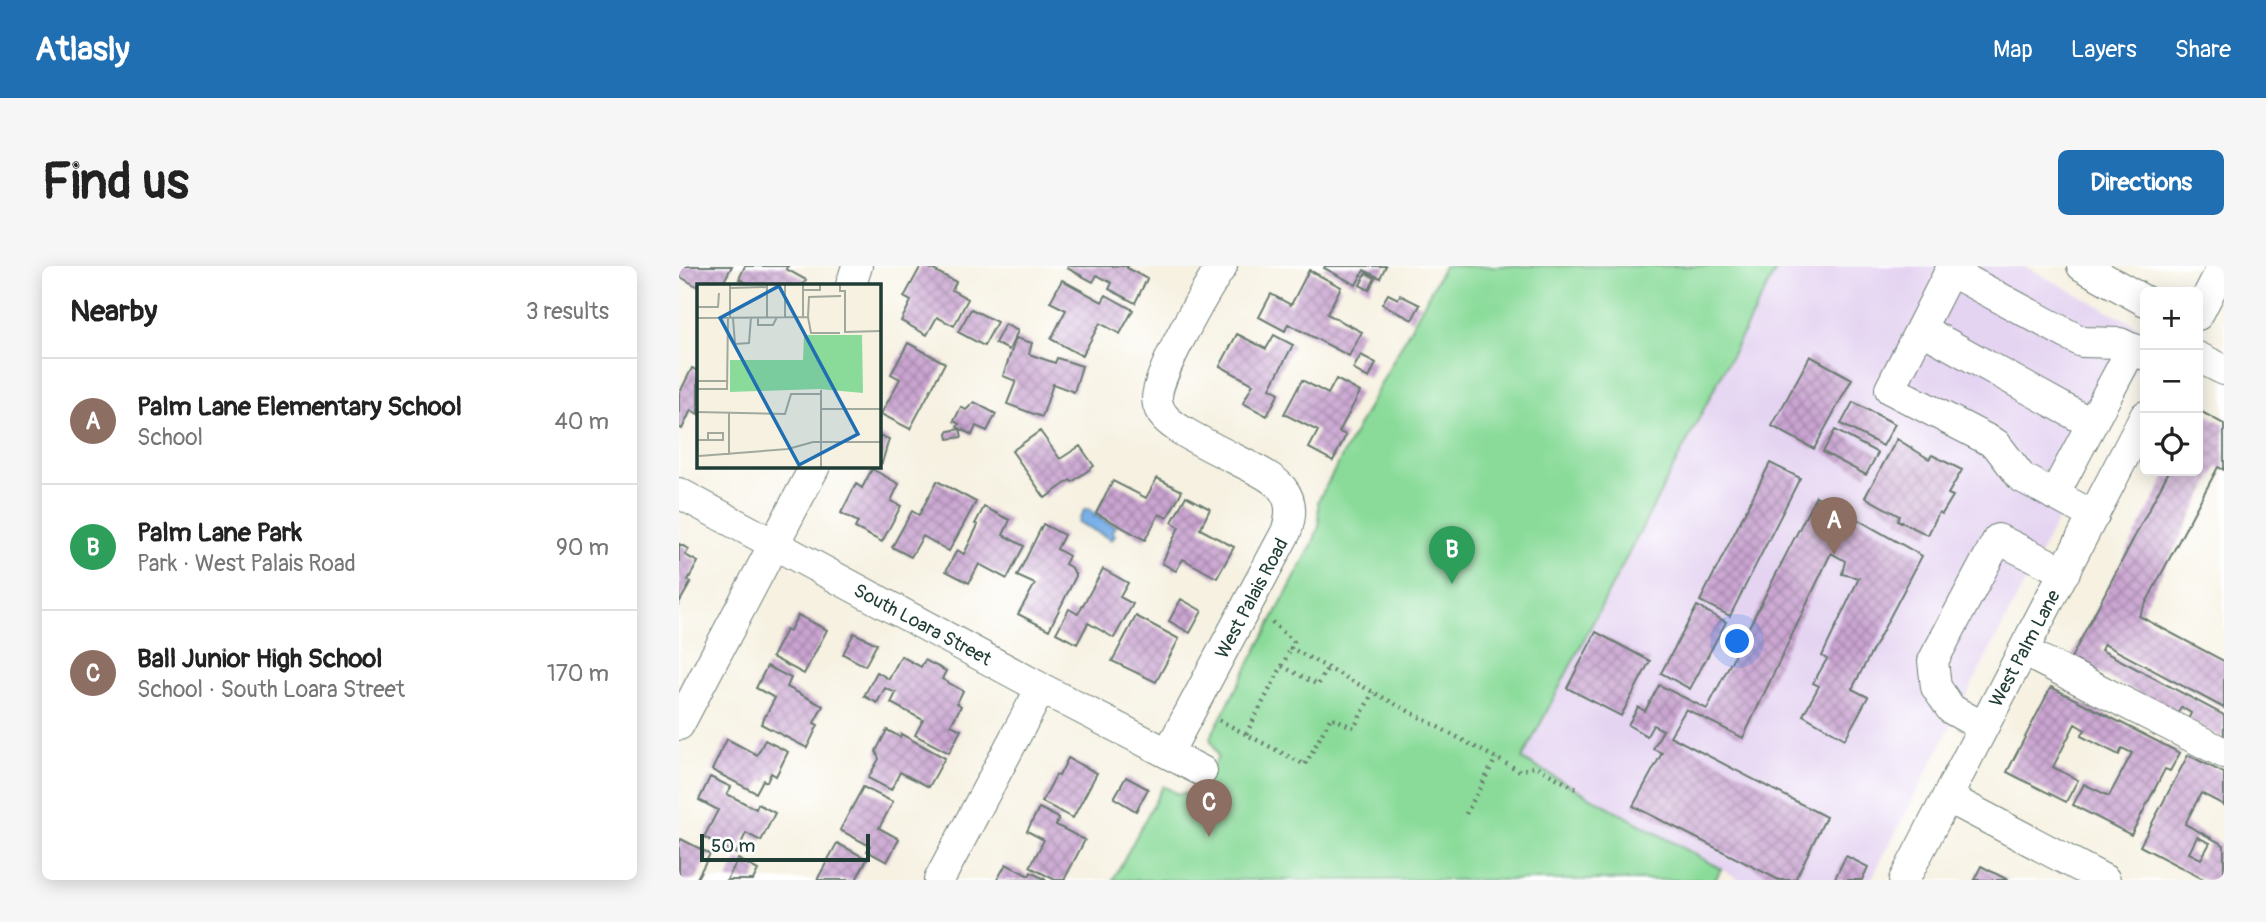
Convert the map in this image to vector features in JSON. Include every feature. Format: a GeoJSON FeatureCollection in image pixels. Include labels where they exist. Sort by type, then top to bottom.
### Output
{"type":"FeatureCollection","features":[{"type":"Feature","properties":{"kind":"street"},"geometry":{"type":"LineString","coordinates":[[851,284],[857,266]]}},
{"type":"Feature","properties":{"kind":"street","name":"West Palais Road"},"geometry":{"type":"LineString","coordinates":[[1168,753],[1286,532],[1291,511],[1286,494],[1272,478],[1173,425],[1160,409],[1157,399],[1165,369],[1222,266]]}},
{"type":"Feature","properties":{"kind":"street"},"geometry":{"type":"LineString","coordinates":[[2082,266],[2140,298]]}},
{"type":"Feature","properties":{"kind":"street"},"geometry":{"type":"LineString","coordinates":[[2203,304],[2223,266]]}},
{"type":"Feature","properties":{"kind":"street"},"geometry":{"type":"LineString","coordinates":[[2054,495],[2092,424],[2139,352],[2120,343],[2083,342],[1950,271],[1890,389],[1996,444],[2021,477],[2054,495],[2094,516]]}},
{"type":"Feature","properties":{"kind":"street"},"geometry":{"type":"LineString","coordinates":[[1921,329],[2092,424]]}},
{"type":"Feature","properties":{"kind":"street"},"geometry":{"type":"LineString","coordinates":[[2203,360],[2224,370]]}},
{"type":"Feature","properties":{"kind":"street","name":"West Palm Lane"},"geometry":{"type":"LineString","coordinates":[[1904,880],[2140,426]]}},
{"type":"Feature","properties":{"kind":"street"},"geometry":{"type":"LineString","coordinates":[[679,724],[814,467]]}},
{"type":"Feature","properties":{"kind":"street","name":"South Loara Street"},"geometry":{"type":"LineString","coordinates":[[679,493],[1041,688],[1202,771]]}},
{"type":"Feature","properties":{"kind":"street"},"geometry":{"type":"LineString","coordinates":[[1983,727],[1951,709],[1936,687],[1934,661],[1998,539],[2065,572]]}},
{"type":"Feature","properties":{"kind":"street"},"geometry":{"type":"LineString","coordinates":[[2023,651],[2224,753]]}},
{"type":"Feature","properties":{"kind":"street"},"geometry":{"type":"LineString","coordinates":[[939,880],[1041,688]]}},
{"type":"Feature","properties":{"kind":"street"},"geometry":{"type":"LineString","coordinates":[[1947,797],[2105,880]]}},
{"type":"Feature","properties":{"kind":"path"},"geometry":{"type":"LineString","coordinates":[[1245,734],[1294,642],[1272,622]]}},
{"type":"Feature","properties":{"kind":"path"},"geometry":{"type":"LineString","coordinates":[[1291,648],[1520,771],[1535,766],[1580,791]]}},
{"type":"Feature","properties":{"kind":"path"},"geometry":{"type":"LineString","coordinates":[[1282,666],[1318,685],[1328,667]]}},
{"type":"Feature","properties":{"kind":"path"},"geometry":{"type":"LineString","coordinates":[[1219,720],[1305,765],[1331,716],[1354,729],[1373,692]]}},
{"type":"Feature","properties":{"kind":"path"},"geometry":{"type":"LineString","coordinates":[[1467,814],[1496,758]]}},
{"type":"Feature","properties":{"kind":"shaded area"},"geometry":{"type":"Polygon","coordinates":[[[1778,266],[2024,266],[2140,327],[2140,361],[1871,880],[1741,880],[1522,759],[1778,266]]]}},
{"type":"Feature","properties":{"kind":"green space"},"geometry":{"type":"Polygon","coordinates":[[[1444,266],[1778,266],[1522,759],[1721,869],[1715,880],[1113,880],[1163,786],[1178,794],[1199,792],[1218,757],[1210,738],[1312,545],[1319,526],[1318,501],[1444,266]]]}},
{"type":"Feature","properties":{"kind":"water"},"geometry":{"type":"Polygon","coordinates":[[[1088,509],[1116,526],[1112,531],[1115,535],[1112,540],[1078,522],[1084,510],[1088,509]]]}},
{"type":"Feature","properties":{"kind":"building"},"geometry":{"type":"Polygon","coordinates":[[[679,266],[732,266],[723,284],[697,284],[697,286],[679,276],[679,266]]]}},
{"type":"Feature","properties":{"kind":"building"},"geometry":{"type":"Polygon","coordinates":[[[745,266],[788,266],[786,269],[806,280],[804,284],[749,284],[739,279],[745,266]]]}},
{"type":"Feature","properties":{"kind":"building"},"geometry":{"type":"Polygon","coordinates":[[[921,266],[956,282],[952,290],[968,299],[954,326],[937,317],[927,335],[901,321],[911,301],[904,297],[921,266]]]}},
{"type":"Feature","properties":{"kind":"building"},"geometry":{"type":"Polygon","coordinates":[[[1128,266],[1127,268],[1147,279],[1135,303],[1109,289],[1112,283],[1097,275],[1093,282],[1067,268],[1128,266]]]}},
{"type":"Feature","properties":{"kind":"building"},"geometry":{"type":"Polygon","coordinates":[[[1386,266],[1380,278],[1364,270],[1356,285],[1324,268],[1386,266]]]}},
{"type":"Feature","properties":{"kind":"building"},"geometry":{"type":"Polygon","coordinates":[[[1309,270],[1341,287],[1327,314],[1362,332],[1349,356],[1288,324],[1285,331],[1259,317],[1271,294],[1291,305],[1309,270]]]}},
{"type":"Feature","properties":{"kind":"building"},"geometry":{"type":"Polygon","coordinates":[[[1366,273],[1375,278],[1369,290],[1360,285],[1366,273]]]}},
{"type":"Feature","properties":{"kind":"building"},"geometry":{"type":"Polygon","coordinates":[[[1062,280],[1102,302],[1106,295],[1133,310],[1120,334],[1100,323],[1082,356],[1051,339],[1066,310],[1050,302],[1062,280]]]}},
{"type":"Feature","properties":{"kind":"building"},"geometry":{"type":"Polygon","coordinates":[[[1388,294],[1398,299],[1400,295],[1420,305],[1412,320],[1382,304],[1388,294]]]}},
{"type":"Feature","properties":{"kind":"building"},"geometry":{"type":"Polygon","coordinates":[[[971,309],[997,322],[984,346],[958,332],[971,309]]]}},
{"type":"Feature","properties":{"kind":"building"},"geometry":{"type":"Polygon","coordinates":[[[1005,324],[1018,331],[1009,350],[995,343],[1005,324]]]}},
{"type":"Feature","properties":{"kind":"building"},"geometry":{"type":"Polygon","coordinates":[[[1237,334],[1266,349],[1274,335],[1293,345],[1270,388],[1279,393],[1267,416],[1243,403],[1253,384],[1220,366],[1237,334]]]}},
{"type":"Feature","properties":{"kind":"building"},"geometry":{"type":"Polygon","coordinates":[[[1016,338],[1032,343],[1029,354],[1055,363],[1057,358],[1082,366],[1074,392],[1053,384],[1042,417],[1007,404],[1016,381],[1003,376],[1016,338]]]}},
{"type":"Feature","properties":{"kind":"building"},"geometry":{"type":"Polygon","coordinates":[[[908,343],[945,363],[910,429],[881,414],[900,379],[891,374],[908,343]]]}},
{"type":"Feature","properties":{"kind":"building"},"geometry":{"type":"Polygon","coordinates":[[[1361,355],[1376,363],[1369,378],[1353,369],[1361,355]]]}},
{"type":"Feature","properties":{"kind":"building"},"geometry":{"type":"Polygon","coordinates":[[[1810,356],[1852,379],[1814,449],[1772,426],[1810,356]]]}},
{"type":"Feature","properties":{"kind":"building"},"geometry":{"type":"Polygon","coordinates":[[[692,368],[697,370],[697,413],[691,410],[682,429],[679,427],[679,394],[692,368]]]}},
{"type":"Feature","properties":{"kind":"building"},"geometry":{"type":"Polygon","coordinates":[[[1336,379],[1360,392],[1339,432],[1346,435],[1333,461],[1309,448],[1318,431],[1284,414],[1302,380],[1328,394],[1336,379]]]}},
{"type":"Feature","properties":{"kind":"building"},"geometry":{"type":"Polygon","coordinates":[[[974,402],[996,414],[987,431],[976,426],[972,435],[957,427],[959,424],[954,421],[961,407],[966,410],[974,402]]]}},
{"type":"Feature","properties":{"kind":"building"},"geometry":{"type":"Polygon","coordinates":[[[1853,402],[1895,424],[1883,446],[1841,424],[1853,402]]]}},
{"type":"Feature","properties":{"kind":"building"},"geometry":{"type":"Polygon","coordinates":[[[2203,413],[2224,424],[2224,470],[2218,467],[2139,616],[2224,661],[2224,708],[2104,644],[2101,650],[2224,715],[2224,739],[2188,720],[2191,713],[2181,707],[2178,714],[2071,658],[2166,476],[2203,476],[2203,413]]]}},
{"type":"Feature","properties":{"kind":"building"},"geometry":{"type":"Polygon","coordinates":[[[960,429],[962,437],[948,439],[949,431],[960,429]]]}},
{"type":"Feature","properties":{"kind":"building"},"geometry":{"type":"Polygon","coordinates":[[[1835,430],[1878,453],[1866,475],[1823,452],[1835,430]]]}},
{"type":"Feature","properties":{"kind":"building"},"geometry":{"type":"Polygon","coordinates":[[[1040,431],[1060,459],[1080,446],[1094,466],[1045,498],[1012,451],[1040,431]]]}},
{"type":"Feature","properties":{"kind":"building"},"geometry":{"type":"Polygon","coordinates":[[[880,435],[889,439],[882,463],[880,462],[880,435]]]}},
{"type":"Feature","properties":{"kind":"building"},"geometry":{"type":"Polygon","coordinates":[[[1897,439],[1929,459],[1932,455],[1962,470],[1948,494],[1953,496],[1942,514],[1939,512],[1928,535],[1897,520],[1899,516],[1865,497],[1897,439]]]}},
{"type":"Feature","properties":{"kind":"building"},"geometry":{"type":"Polygon","coordinates":[[[1770,463],[1800,478],[1730,616],[1700,601],[1770,463]]]}},
{"type":"Feature","properties":{"kind":"building"},"geometry":{"type":"Polygon","coordinates":[[[872,469],[899,484],[891,501],[901,506],[882,542],[855,528],[858,522],[841,513],[856,484],[862,488],[872,469]]]}},
{"type":"Feature","properties":{"kind":"building"},"geometry":{"type":"Polygon","coordinates":[[[1157,478],[1182,491],[1167,518],[1159,514],[1145,540],[1096,513],[1113,481],[1146,498],[1157,478]]]}},
{"type":"Feature","properties":{"kind":"building"},"geometry":{"type":"Polygon","coordinates":[[[937,481],[976,502],[949,551],[923,536],[911,557],[892,547],[912,511],[919,515],[937,481]]]}},
{"type":"Feature","properties":{"kind":"building"},"geometry":{"type":"Polygon","coordinates":[[[1186,496],[1210,509],[1200,529],[1234,547],[1217,578],[1183,559],[1176,571],[1162,563],[1179,527],[1172,522],[1186,496]]]}},
{"type":"Feature","properties":{"kind":"building"},"geometry":{"type":"Polygon","coordinates":[[[1816,496],[1922,556],[1852,689],[1868,697],[1845,739],[1803,715],[1819,686],[1813,683],[1827,659],[1822,656],[1859,578],[1842,574],[1845,561],[1831,553],[1743,738],[1686,709],[1670,736],[1826,817],[1795,880],[1779,880],[1633,806],[1662,753],[1653,749],[1663,730],[1653,725],[1647,736],[1628,725],[1638,707],[1645,711],[1659,685],[1707,709],[1816,496]]]}},
{"type":"Feature","properties":{"kind":"building"},"geometry":{"type":"Polygon","coordinates":[[[984,507],[1010,520],[1003,535],[1024,546],[1007,579],[979,564],[969,583],[946,571],[957,550],[964,554],[984,507]]]}},
{"type":"Feature","properties":{"kind":"building"},"geometry":{"type":"Polygon","coordinates":[[[1043,524],[1064,535],[1057,549],[1069,556],[1065,564],[1072,568],[1076,576],[1049,630],[1018,614],[1035,584],[1017,576],[1043,524]]]}},
{"type":"Feature","properties":{"kind":"building"},"geometry":{"type":"Polygon","coordinates":[[[679,544],[689,549],[685,555],[698,562],[679,603],[679,544]]]}},
{"type":"Feature","properties":{"kind":"building"},"geometry":{"type":"Polygon","coordinates":[[[1103,569],[1128,583],[1120,597],[1133,604],[1114,638],[1088,623],[1077,644],[1056,633],[1069,609],[1078,614],[1103,569]]]}},
{"type":"Feature","properties":{"kind":"building"},"geometry":{"type":"Polygon","coordinates":[[[1181,599],[1202,611],[1190,633],[1169,621],[1181,599]]]}},
{"type":"Feature","properties":{"kind":"building"},"geometry":{"type":"Polygon","coordinates":[[[1697,606],[1726,622],[1690,689],[1661,673],[1697,606]]]}},
{"type":"Feature","properties":{"kind":"building"},"geometry":{"type":"Polygon","coordinates":[[[798,615],[827,630],[804,674],[772,657],[786,630],[789,632],[798,615]]]}},
{"type":"Feature","properties":{"kind":"building"},"geometry":{"type":"Polygon","coordinates":[[[1136,616],[1179,639],[1156,682],[1112,661],[1136,616]]]}},
{"type":"Feature","properties":{"kind":"building"},"geometry":{"type":"Polygon","coordinates":[[[1596,632],[1650,661],[1621,716],[1567,688],[1596,632]]]}},
{"type":"Feature","properties":{"kind":"building"},"geometry":{"type":"Polygon","coordinates":[[[854,633],[877,644],[865,666],[843,654],[854,633]]]}},
{"type":"Feature","properties":{"kind":"building"},"geometry":{"type":"Polygon","coordinates":[[[901,656],[921,667],[925,660],[946,671],[942,679],[963,691],[957,703],[961,706],[951,725],[961,730],[949,753],[915,735],[923,720],[891,703],[896,693],[885,688],[877,703],[864,696],[877,672],[889,679],[901,656]]]}},
{"type":"Feature","properties":{"kind":"building"},"geometry":{"type":"Polygon","coordinates":[[[767,666],[791,678],[787,687],[823,706],[814,723],[818,725],[807,748],[761,724],[775,698],[756,688],[767,666]]]}},
{"type":"Feature","properties":{"kind":"building"},"geometry":{"type":"Polygon","coordinates":[[[2051,687],[2180,753],[2170,771],[2165,769],[2131,835],[2073,805],[2084,784],[2109,796],[2132,753],[2122,748],[2119,755],[2081,736],[2085,730],[2075,724],[2053,767],[2078,780],[2066,802],[2007,772],[2051,687]]]}},
{"type":"Feature","properties":{"kind":"building"},"geometry":{"type":"Polygon","coordinates":[[[887,730],[900,737],[901,734],[945,758],[929,787],[900,772],[891,790],[868,778],[879,759],[876,751],[887,730]]]}},
{"type":"Feature","properties":{"kind":"building"},"geometry":{"type":"Polygon","coordinates":[[[727,739],[757,755],[765,740],[788,752],[776,776],[771,773],[767,782],[763,780],[756,793],[712,770],[727,739]]]}},
{"type":"Feature","properties":{"kind":"building"},"geometry":{"type":"Polygon","coordinates":[[[2188,755],[2224,773],[2224,805],[2201,793],[2185,824],[2224,845],[2224,880],[2205,880],[2140,846],[2188,755]],[[2197,837],[2189,853],[2201,859],[2210,843],[2197,837]]]}},
{"type":"Feature","properties":{"kind":"building"},"geometry":{"type":"Polygon","coordinates":[[[1068,758],[1097,773],[1073,818],[1042,802],[1068,758]]]}},
{"type":"Feature","properties":{"kind":"building"},"geometry":{"type":"Polygon","coordinates":[[[710,777],[731,787],[727,794],[756,809],[758,804],[775,813],[761,841],[746,833],[736,854],[704,837],[718,810],[699,800],[710,777]]]}},
{"type":"Feature","properties":{"kind":"building"},"geometry":{"type":"Polygon","coordinates":[[[1126,777],[1148,789],[1136,811],[1114,798],[1126,777]]]}},
{"type":"Feature","properties":{"kind":"building"},"geometry":{"type":"Polygon","coordinates":[[[863,787],[893,802],[879,828],[899,839],[887,862],[867,851],[870,846],[840,830],[863,787]]]}},
{"type":"Feature","properties":{"kind":"building"},"geometry":{"type":"Polygon","coordinates":[[[1039,808],[1059,818],[1056,825],[1085,840],[1064,880],[1055,880],[1030,867],[1044,840],[1027,831],[1039,808]]]}},
{"type":"Feature","properties":{"kind":"building"},"geometry":{"type":"Polygon","coordinates":[[[681,839],[710,854],[696,880],[679,880],[681,839]]]}},
{"type":"Feature","properties":{"kind":"building"},"geometry":{"type":"Polygon","coordinates":[[[837,843],[867,859],[856,880],[817,880],[837,843]]]}},
{"type":"Feature","properties":{"kind":"building"},"geometry":{"type":"Polygon","coordinates":[[[1846,856],[1868,867],[1862,880],[1834,880],[1846,856]]]}},
{"type":"Feature","properties":{"kind":"building"},"geometry":{"type":"Polygon","coordinates":[[[738,859],[758,870],[753,880],[727,880],[738,859]]]}},
{"type":"Feature","properties":{"kind":"building"},"geometry":{"type":"Polygon","coordinates":[[[1006,864],[1029,876],[1031,872],[1046,880],[997,880],[1006,864]]]}},
{"type":"Feature","properties":{"kind":"building"},"geometry":{"type":"Polygon","coordinates":[[[1981,866],[2008,880],[1974,880],[1981,866]]]}},
{"type":"Feature","properties":{"kind":"place","name":"Palm Lane Elementary School"},"geometry":{"type":"Point","coordinates":[1834,555]}},
{"type":"Feature","properties":{"kind":"place","name":"Palm Lane Park"},"geometry":{"type":"Point","coordinates":[1452,584]}},
{"type":"Feature","properties":{"kind":"place","name":"Ball Junior High School"},"geometry":{"type":"Point","coordinates":[1209,837]}}]}
